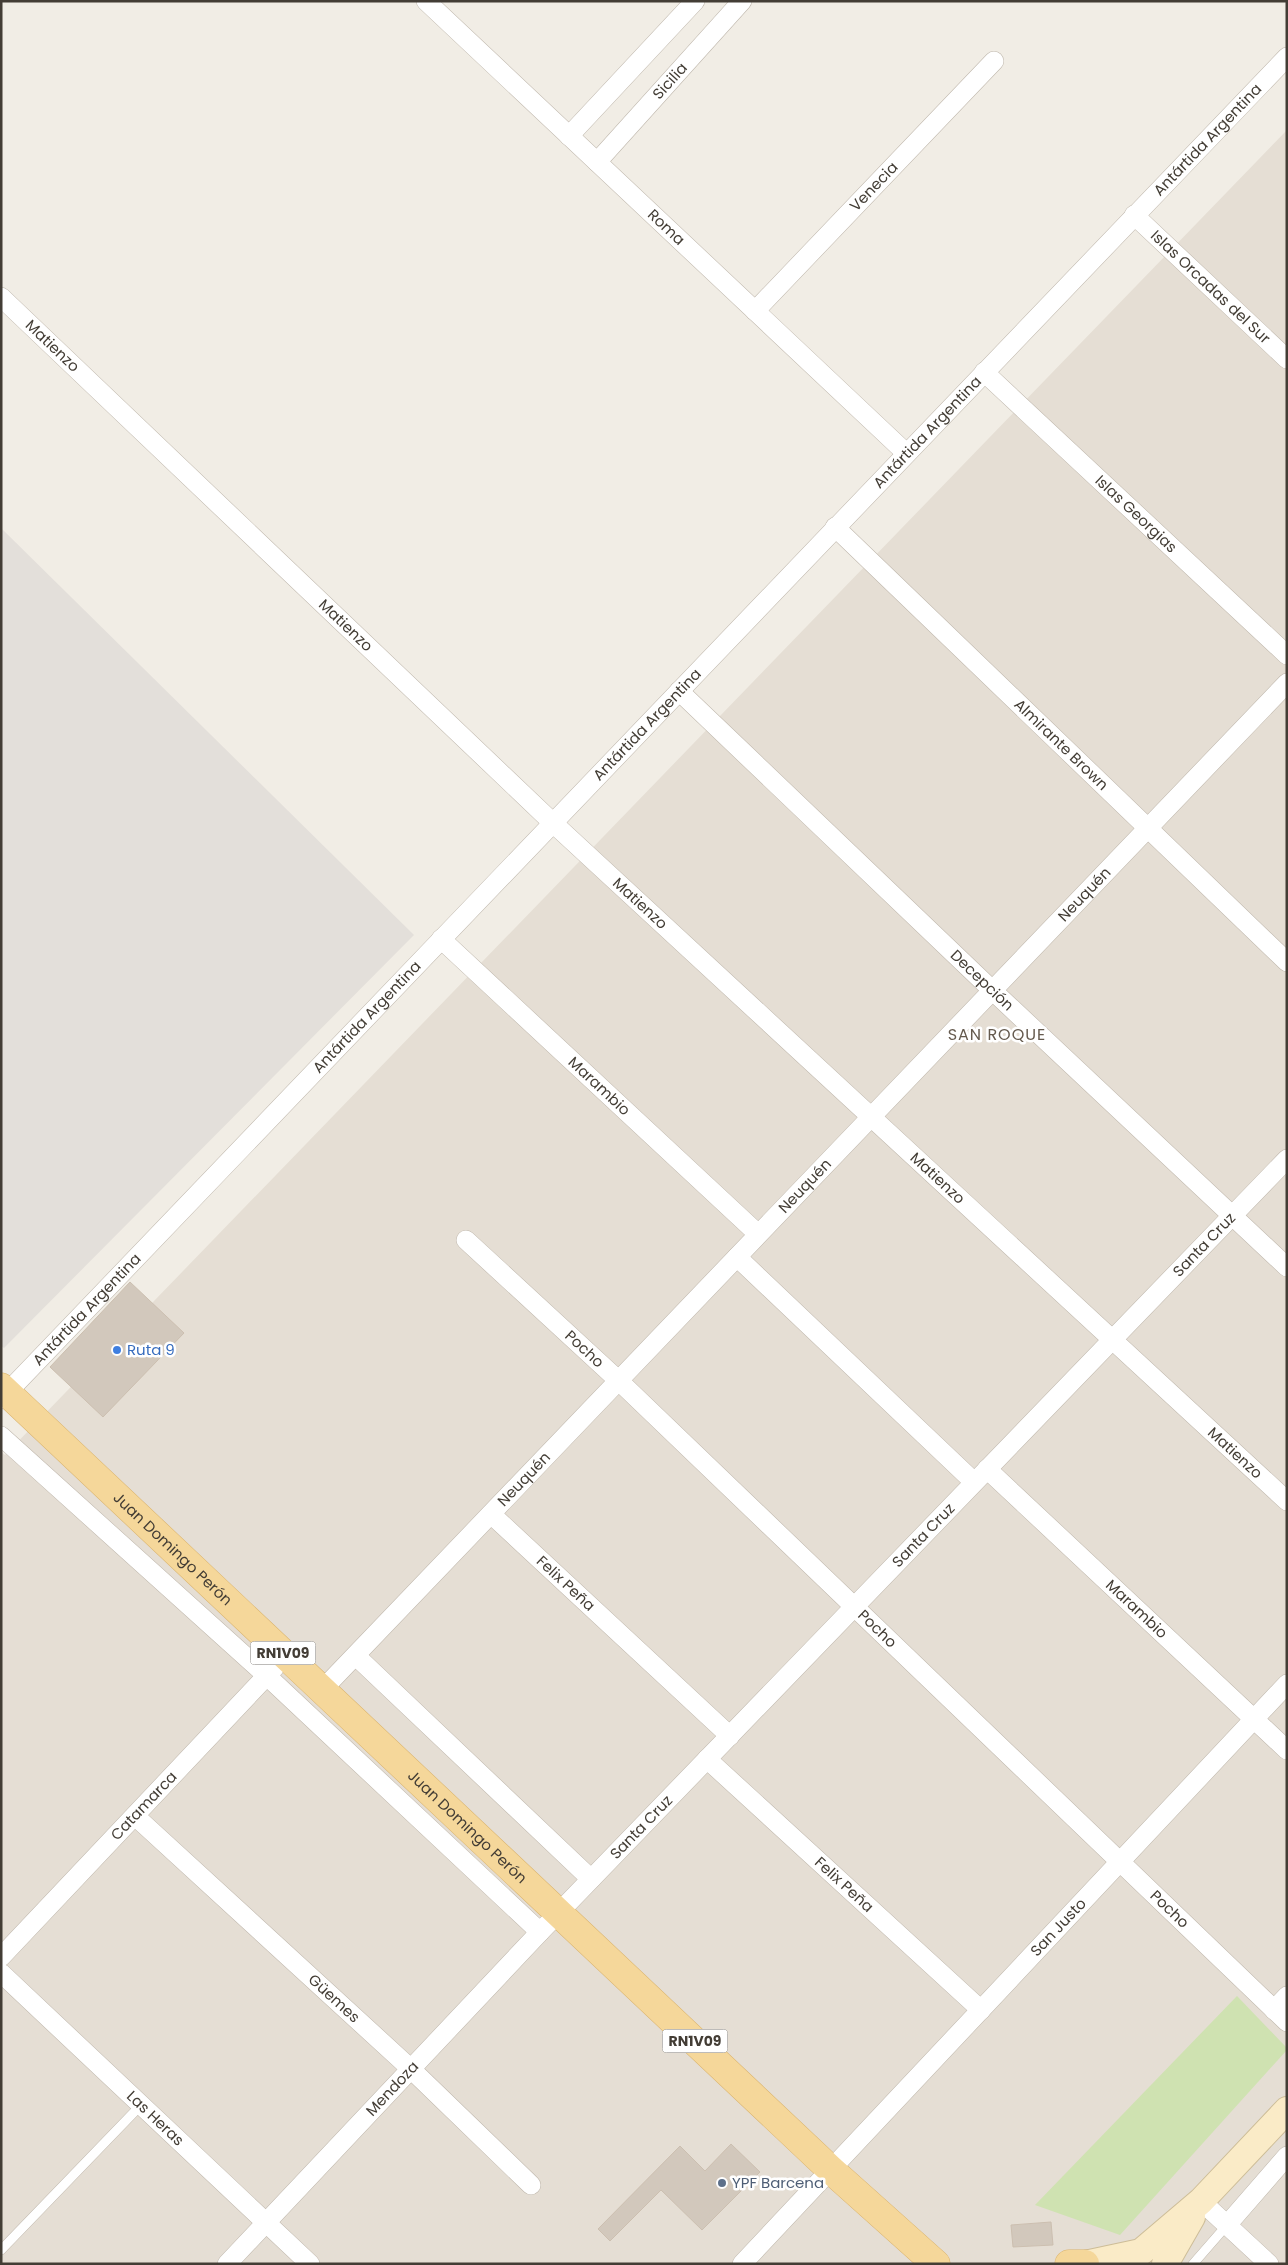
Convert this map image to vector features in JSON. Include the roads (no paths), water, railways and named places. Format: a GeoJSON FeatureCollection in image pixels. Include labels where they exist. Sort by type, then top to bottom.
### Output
{"type":"FeatureCollection","features":[{"type":"Feature","properties":{"kind":"main road","name":"Juan Domingo Perón"},"geometry":{"type":"LineString","coordinates":[[3,1393],[559,1912],[831,2170],[936,2264]]}},
{"type":"Feature","properties":{"kind":"main road"},"geometry":{"type":"LineString","coordinates":[[1069,2264],[1085,2264],[1141,2252],[1201,2202],[1287,2110]]}},
{"type":"Feature","properties":{"kind":"main road"},"geometry":{"type":"LineString","coordinates":[[1165,2264],[1201,2202]]}},
{"type":"Feature","properties":{"kind":"street","name":"Roma"},"geometry":{"type":"LineString","coordinates":[[426,1],[906,453]]}},
{"type":"Feature","properties":{"kind":"street"},"geometry":{"type":"LineString","coordinates":[[569,136],[695,1]]}},
{"type":"Feature","properties":{"kind":"street","name":"Sicilia"},"geometry":{"type":"LineString","coordinates":[[597,162],[742,1]]}},
{"type":"Feature","properties":{"kind":"street","name":"Venecia"},"geometry":{"type":"LineString","coordinates":[[755,311],[994,61]]}},
{"type":"Feature","properties":{"kind":"street","name":"Antártida Argentina"},"geometry":{"type":"LineString","coordinates":[[3,1393],[553,823],[834,527],[1134,216],[1283,68]]}},
{"type":"Feature","properties":{"kind":"street","name":"Islas Orcadas del Sur"},"geometry":{"type":"LineString","coordinates":[[1134,216],[1287,359]]}},
{"type":"Feature","properties":{"kind":"street","name":"Matienzo"},"geometry":{"type":"LineString","coordinates":[[1,297],[553,823],[1287,1501]]}},
{"type":"Feature","properties":{"kind":"street","name":"Islas Georgias"},"geometry":{"type":"LineString","coordinates":[[984,372],[1287,655]]}},
{"type":"Feature","properties":{"kind":"street","name":"Almirante Brown"},"geometry":{"type":"LineString","coordinates":[[834,527],[1287,962]]}},
{"type":"Feature","properties":{"kind":"street","name":"Neuquén"},"geometry":{"type":"LineString","coordinates":[[322,1690],[1287,683]]}},
{"type":"Feature","properties":{"kind":"street","name":"Decepción"},"geometry":{"type":"LineString","coordinates":[[679,691],[992,990],[1287,1267]]}},
{"type":"Feature","properties":{"kind":"street","name":"Marambio"},"geometry":{"type":"LineString","coordinates":[[441,939],[758,1234]]}},
{"type":"Feature","properties":{"kind":"street","name":"Santa Cruz"},"geometry":{"type":"LineString","coordinates":[[559,1912],[1287,1159]]}},
{"type":"Feature","properties":{"kind":"street","name":"Pocho"},"geometry":{"type":"LineString","coordinates":[[466,1240],[618,1380],[1280,2016]]}},
{"type":"Feature","properties":{"kind":"street"},"geometry":{"type":"LineString","coordinates":[[736,1257],[974,1482]]}},
{"type":"Feature","properties":{"kind":"street","name":"Juan Domingo Perón"},"geometry":{"type":"LineString","coordinates":[[1,1436],[267,1676],[540,1932]]}},
{"type":"Feature","properties":{"kind":"street","name":"Marambio"},"geometry":{"type":"LineString","coordinates":[[988,1469],[1287,1750]]}},
{"type":"Feature","properties":{"kind":"street","name":"Felix Peña"},"geometry":{"type":"LineString","coordinates":[[491,1514],[730,1736]]}},
{"type":"Feature","properties":{"kind":"street","name":"Catamarca"},"geometry":{"type":"LineString","coordinates":[[1,1957],[286,1656]]}},
{"type":"Feature","properties":{"kind":"street"},"geometry":{"type":"LineString","coordinates":[[356,1656],[591,1879]]}},
{"type":"Feature","properties":{"kind":"street","name":"San Justo"},"geometry":{"type":"LineString","coordinates":[[742,2264],[1287,1684]]}},
{"type":"Feature","properties":{"kind":"street","name":"Felix Peña"},"geometry":{"type":"LineString","coordinates":[[707,1759],[981,2010]]}},
{"type":"Feature","properties":{"kind":"street","name":"Güemes"},"geometry":{"type":"LineString","coordinates":[[135,1816],[411,2069],[531,2185]]}},
{"type":"Feature","properties":{"kind":"street","name":"Mendoza"},"geometry":{"type":"LineString","coordinates":[[227,2264],[559,1912]]}},
{"type":"Feature","properties":{"kind":"street","name":"Las Heras"},"geometry":{"type":"LineString","coordinates":[[1,1973],[310,2264]]}},
{"type":"Feature","properties":{"kind":"street"},"geometry":{"type":"LineString","coordinates":[[1280,2016],[1287,1996]]}},
{"type":"Feature","properties":{"kind":"street"},"geometry":{"type":"LineString","coordinates":[[1227,2225],[1287,2156]]}},
{"type":"Feature","properties":{"kind":"street"},"geometry":{"type":"LineString","coordinates":[[1201,2202],[1269,2264]]}},
{"type":"Feature","properties":{"kind":"lane"},"geometry":{"type":"LineString","coordinates":[[1,2250],[141,2104]]}},
{"type":"Feature","properties":{"kind":"lane"},"geometry":{"type":"LineString","coordinates":[[1193,2264],[1227,2225]]}},
{"type":"Feature","properties":{"kind":"place","name":"Ruta 9"},"geometry":{"type":"Point","coordinates":[117,1350]}},
{"type":"Feature","properties":{"kind":"place","name":"YPF Barcena"},"geometry":{"type":"Point","coordinates":[722,2183]}},
{"type":"Feature","properties":{"kind":"district","name":"SAN ROQUE"},"geometry":{"type":"Point","coordinates":[997,1034]}}]}
